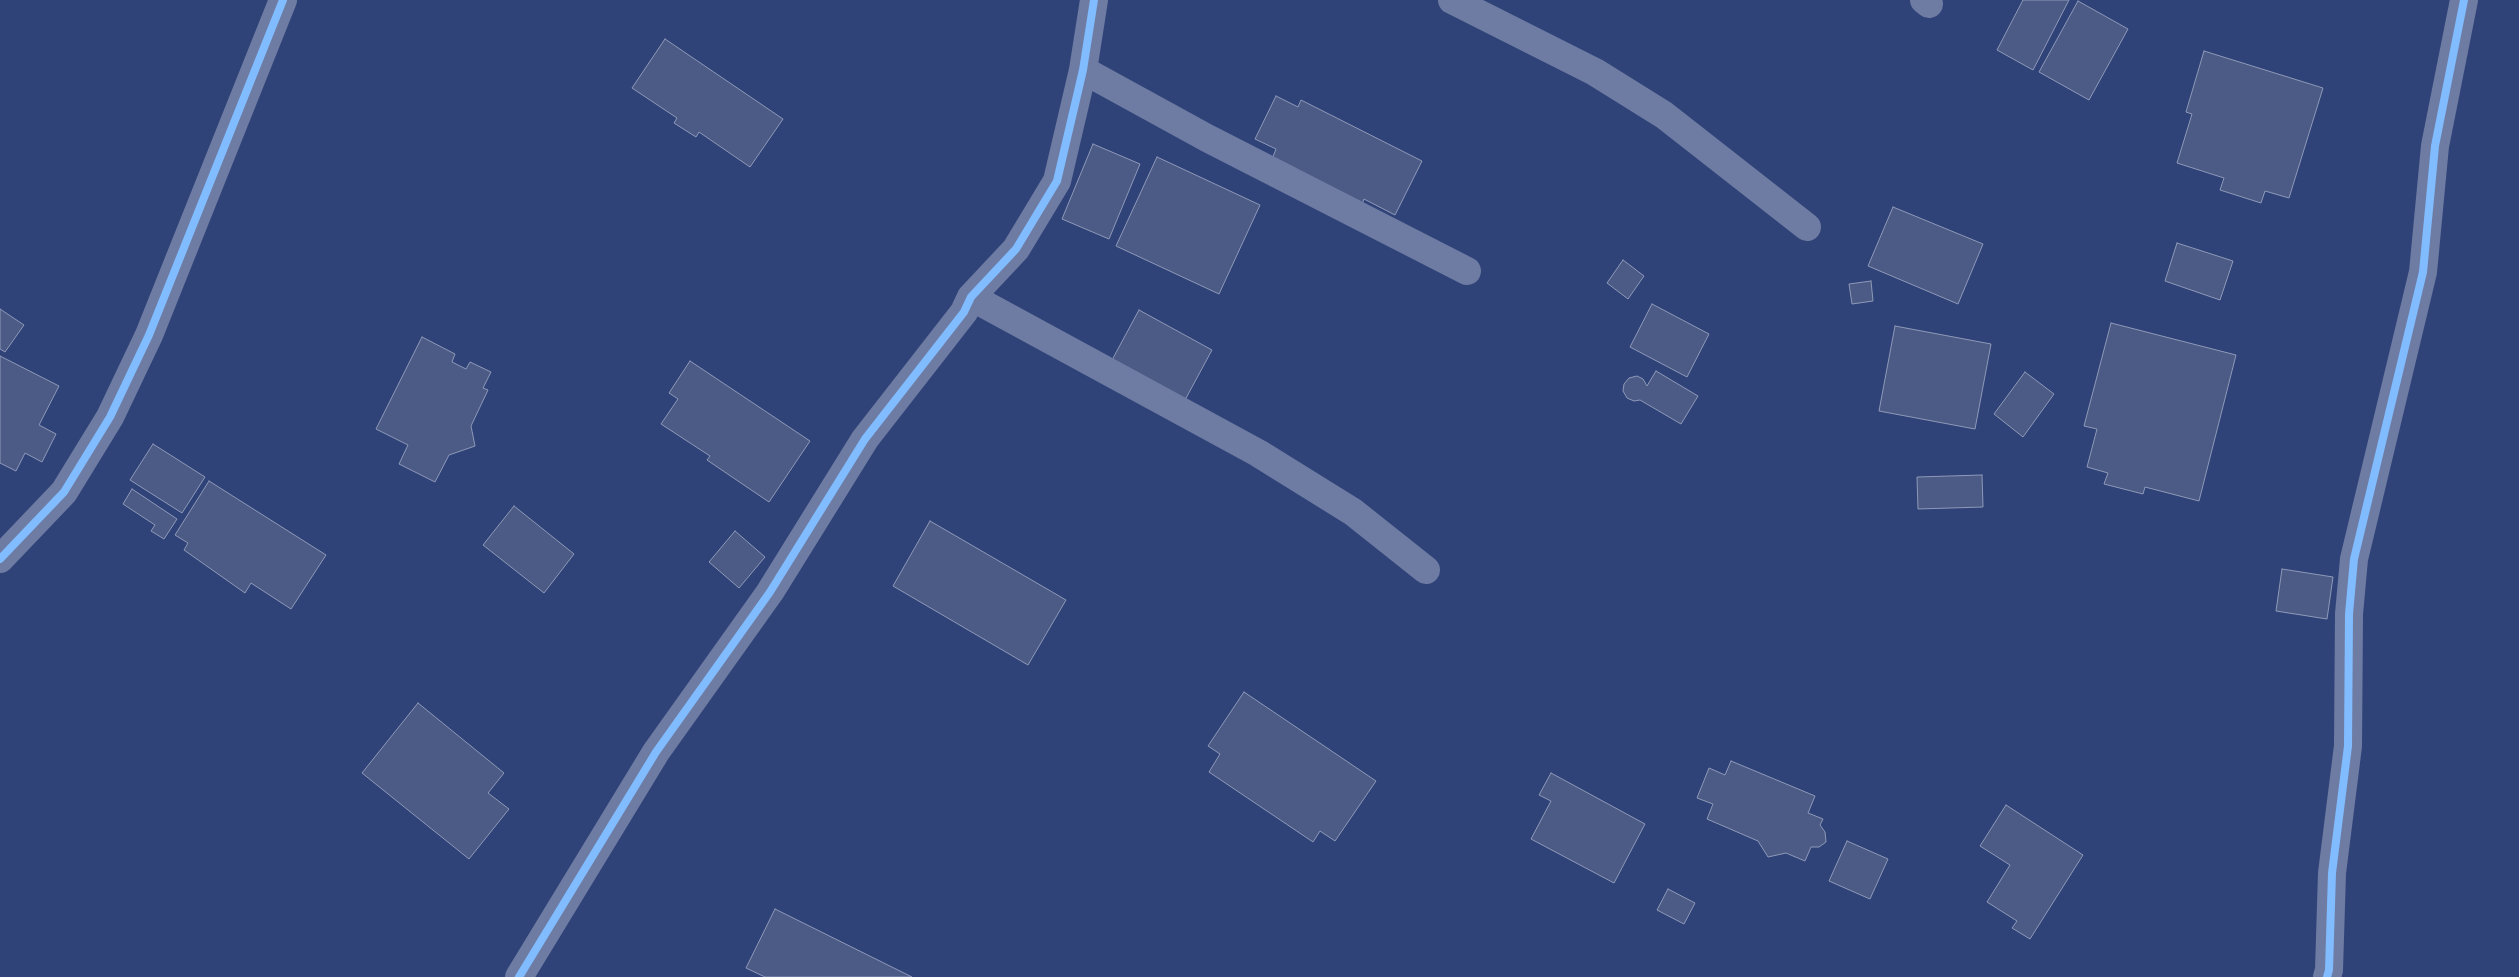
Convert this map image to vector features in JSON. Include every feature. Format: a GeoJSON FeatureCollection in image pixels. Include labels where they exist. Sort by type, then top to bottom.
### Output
{"type":"FeatureCollection","features":[{"type":"Feature","properties":{"kind":"street"},"geometry":{"type":"LineString","coordinates":[[0,559],[64,492],[110,417],[149,335],[283,0]]}},
{"type":"Feature","properties":{"kind":"street"},"geometry":{"type":"LineString","coordinates":[[518,977],[656,752],[770,592],[865,439],[964,312],[971,296],[1016,250],[1057,181],[1083,70],[1094,0]]}},
{"type":"Feature","properties":{"kind":"street"},"geometry":{"type":"LineString","coordinates":[[1452,0],[1595,72],[1664,115],[1807,227]]}},
{"type":"Feature","properties":{"kind":"street"},"geometry":{"type":"LineString","coordinates":[[2327,977],[2329,970],[2332,873],[2348,746],[2349,614],[2354,560],[2423,272],[2435,146],[2464,0]]}},
{"type":"Feature","properties":{"kind":"street"},"geometry":{"type":"LineString","coordinates":[[1083,70],[1207,138],[1467,271]]}},
{"type":"Feature","properties":{"kind":"street"},"geometry":{"type":"LineString","coordinates":[[971,296],[1258,453],[1353,512],[1426,570]]}},
{"type":"Feature","properties":{"kind":"building"},"geometry":{"type":"Polygon","coordinates":[[[2023,0],[2069,0],[2033,70],[1997,50],[2023,0]]]}},
{"type":"Feature","properties":{"kind":"building"},"geometry":{"type":"Polygon","coordinates":[[[2078,1],[2128,29],[2089,100],[2039,72],[2078,1]]]}},
{"type":"Feature","properties":{"kind":"building"},"geometry":{"type":"Polygon","coordinates":[[[665,39],[783,119],[750,167],[699,132],[696,137],[674,123],[677,118],[632,88],[665,39]]]}},
{"type":"Feature","properties":{"kind":"building"},"geometry":{"type":"Polygon","coordinates":[[[2204,51],[2323,88],[2289,198],[2265,191],[2261,203],[2220,190],[2224,178],[2177,163],[2192,114],[2186,112],[2204,51]]]}},
{"type":"Feature","properties":{"kind":"building"},"geometry":{"type":"Polygon","coordinates":[[[1276,96],[1298,107],[1301,100],[1422,161],[1395,215],[1364,199],[1362,204],[1272,159],[1276,149],[1255,139],[1276,96]]]}},
{"type":"Feature","properties":{"kind":"building"},"geometry":{"type":"Polygon","coordinates":[[[1093,144],[1140,164],[1109,239],[1062,219],[1093,144]]]}},
{"type":"Feature","properties":{"kind":"building"},"geometry":{"type":"Polygon","coordinates":[[[1157,157],[1260,205],[1219,294],[1116,246],[1157,157]]]}},
{"type":"Feature","properties":{"kind":"building"},"geometry":{"type":"Polygon","coordinates":[[[1893,207],[1983,244],[1958,304],[1868,266],[1893,207]]]}},
{"type":"Feature","properties":{"kind":"building"},"geometry":{"type":"Polygon","coordinates":[[[2177,243],[2233,261],[2220,300],[2165,281],[2177,243]]]}},
{"type":"Feature","properties":{"kind":"building"},"geometry":{"type":"Polygon","coordinates":[[[1623,260],[1644,276],[1628,299],[1607,283],[1623,260]]]}},
{"type":"Feature","properties":{"kind":"building"},"geometry":{"type":"Polygon","coordinates":[[[1871,281],[1873,301],[1852,304],[1849,284],[1871,281]]]}},
{"type":"Feature","properties":{"kind":"building"},"geometry":{"type":"Polygon","coordinates":[[[1652,304],[1709,334],[1687,377],[1630,347],[1652,304]]]}},
{"type":"Feature","properties":{"kind":"building"},"geometry":{"type":"Polygon","coordinates":[[[0,309],[24,325],[5,352],[0,349],[0,309]]]}},
{"type":"Feature","properties":{"kind":"building"},"geometry":{"type":"Polygon","coordinates":[[[1139,310],[1212,350],[1185,400],[1112,360],[1139,310]]]}},
{"type":"Feature","properties":{"kind":"building"},"geometry":{"type":"Polygon","coordinates":[[[2111,323],[2236,355],[2199,501],[2145,487],[2143,494],[2104,484],[2108,473],[2087,467],[2097,429],[2084,426],[2111,323]]]}},
{"type":"Feature","properties":{"kind":"building"},"geometry":{"type":"Polygon","coordinates":[[[1895,326],[1991,344],[1975,429],[1879,411],[1895,326]]]}},
{"type":"Feature","properties":{"kind":"building"},"geometry":{"type":"Polygon","coordinates":[[[422,337],[455,354],[452,362],[466,369],[470,362],[491,372],[483,388],[488,390],[471,426],[475,446],[449,455],[435,482],[399,464],[408,445],[376,429],[422,337]]]}},
{"type":"Feature","properties":{"kind":"building"},"geometry":{"type":"Polygon","coordinates":[[[0,356],[59,386],[39,425],[56,434],[42,462],[25,453],[16,471],[0,463],[0,356]]]}},
{"type":"Feature","properties":{"kind":"building"},"geometry":{"type":"Polygon","coordinates":[[[690,361],[810,441],[769,502],[707,460],[710,456],[661,424],[678,399],[669,393],[690,361]]]}},
{"type":"Feature","properties":{"kind":"building"},"geometry":{"type":"Polygon","coordinates":[[[1656,371],[1698,396],[1681,424],[1640,400],[1634,401],[1627,398],[1623,391],[1624,384],[1629,378],[1637,376],[1643,379],[1647,386],[1656,371]]]}},
{"type":"Feature","properties":{"kind":"building"},"geometry":{"type":"Polygon","coordinates":[[[2025,372],[2054,394],[2023,437],[1994,414],[2025,372]]]}},
{"type":"Feature","properties":{"kind":"building"},"geometry":{"type":"Polygon","coordinates":[[[153,444],[205,477],[182,513],[130,480],[153,444]]]}},
{"type":"Feature","properties":{"kind":"building"},"geometry":{"type":"Polygon","coordinates":[[[1982,475],[1983,507],[1918,509],[1917,477],[1982,475]]]}},
{"type":"Feature","properties":{"kind":"building"},"geometry":{"type":"Polygon","coordinates":[[[209,481],[326,555],[291,609],[251,583],[245,593],[184,550],[188,543],[175,535],[209,481]]]}},
{"type":"Feature","properties":{"kind":"building"},"geometry":{"type":"Polygon","coordinates":[[[132,489],[177,519],[164,539],[151,531],[155,525],[123,504],[132,489]]]}},
{"type":"Feature","properties":{"kind":"building"},"geometry":{"type":"Polygon","coordinates":[[[514,506],[574,554],[544,593],[483,545],[514,506]]]}},
{"type":"Feature","properties":{"kind":"building"},"geometry":{"type":"Polygon","coordinates":[[[930,521],[1066,600],[1028,665],[893,586],[930,521]]]}},
{"type":"Feature","properties":{"kind":"building"},"geometry":{"type":"Polygon","coordinates":[[[735,531],[765,557],[739,588],[709,562],[735,531]]]}},
{"type":"Feature","properties":{"kind":"building"},"geometry":{"type":"Polygon","coordinates":[[[2282,569],[2333,577],[2327,619],[2276,611],[2282,569]]]}},
{"type":"Feature","properties":{"kind":"building"},"geometry":{"type":"Polygon","coordinates":[[[1244,692],[1376,781],[1335,841],[1320,831],[1313,842],[1209,772],[1220,754],[1208,746],[1244,692]]]}},
{"type":"Feature","properties":{"kind":"building"},"geometry":{"type":"Polygon","coordinates":[[[418,703],[504,773],[488,793],[509,809],[469,859],[362,773],[418,703]]]}},
{"type":"Feature","properties":{"kind":"building"},"geometry":{"type":"Polygon","coordinates":[[[1731,761],[1815,796],[1808,813],[1823,819],[1820,825],[1825,832],[1826,842],[1819,847],[1811,847],[1805,861],[1786,853],[1768,857],[1758,841],[1707,819],[1713,804],[1697,798],[1709,768],[1725,775],[1731,761]]]}},
{"type":"Feature","properties":{"kind":"building"},"geometry":{"type":"Polygon","coordinates":[[[1551,773],[1645,824],[1614,883],[1531,839],[1551,801],[1539,795],[1551,773]]]}},
{"type":"Feature","properties":{"kind":"building"},"geometry":{"type":"Polygon","coordinates":[[[2006,805],[2083,855],[2030,939],[2012,928],[2017,921],[1987,902],[2010,865],[1980,846],[2006,805]]]}},
{"type":"Feature","properties":{"kind":"building"},"geometry":{"type":"Polygon","coordinates":[[[1847,841],[1888,859],[1870,899],[1829,881],[1847,841]]]}},
{"type":"Feature","properties":{"kind":"building"},"geometry":{"type":"Polygon","coordinates":[[[1668,889],[1695,903],[1684,924],[1657,910],[1668,889]]]}},
{"type":"Feature","properties":{"kind":"building"},"geometry":{"type":"Polygon","coordinates":[[[775,909],[912,977],[765,977],[746,968],[775,909]]]}},
{"type":"Feature","properties":{"kind":"cycle path"},"geometry":{"type":"LineString","coordinates":[[0,559],[64,492],[110,417],[149,335],[283,0]]}},
{"type":"Feature","properties":{"kind":"cycle path"},"geometry":{"type":"LineString","coordinates":[[519,977],[656,752],[770,592],[865,439],[964,312],[971,297],[1016,249],[1057,181],[1083,70],[1094,0]]}},
{"type":"Feature","properties":{"kind":"cycle path"},"geometry":{"type":"LineString","coordinates":[[2327,977],[2329,970],[2332,873],[2348,746],[2349,614],[2354,559],[2423,272],[2435,146],[2464,0]]}}]}
